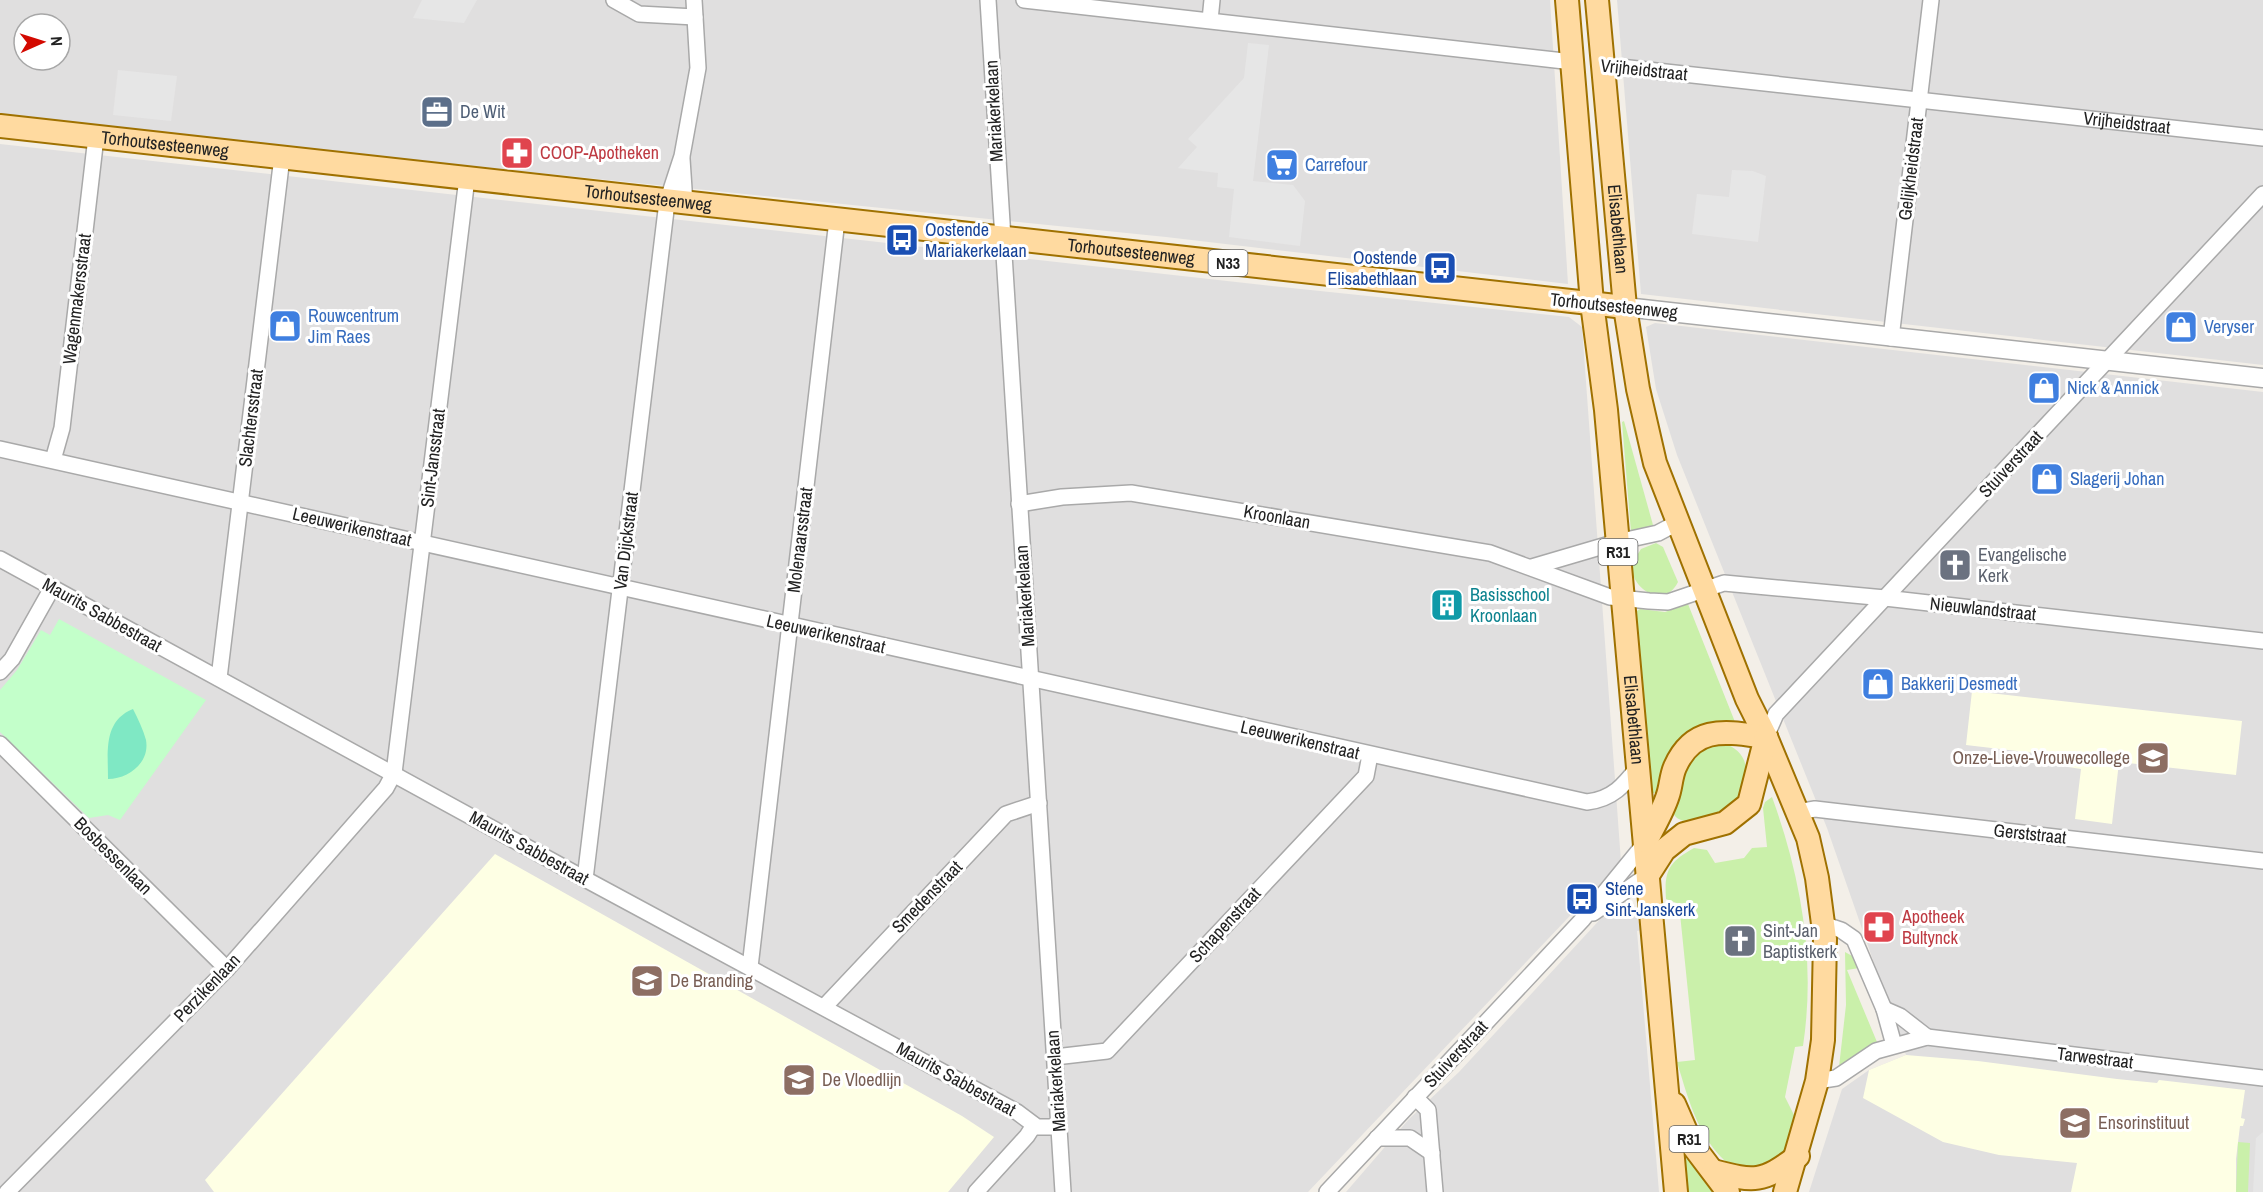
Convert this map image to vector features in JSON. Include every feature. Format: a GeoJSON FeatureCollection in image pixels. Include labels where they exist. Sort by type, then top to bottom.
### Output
{"type":"FeatureCollection","features":[{"type":"Feature","properties":{"kind":"main road","name":"Elisabethlaan"},"geometry":{"type":"LineString","coordinates":[[1567,0],[1592,303],[1606,410],[1676,1192]]}},
{"type":"Feature","properties":{"kind":"main road","name":"Elisabethlaan"},"geometry":{"type":"LineString","coordinates":[[1597,0],[1625,307],[1645,421],[1655,463],[1747,699],[1766,737],[1813,857],[1823,924],[1825,1011],[1817,1081],[1798,1156],[1785,1192]]}},
{"type":"Feature","properties":{"kind":"main road","name":"Vrijheidstraat"},"geometry":{"type":"LineString","coordinates":[[1573,62],[1602,65]]}},
{"type":"Feature","properties":{"kind":"main road","name":"Torhoutsesteenweg"},"geometry":{"type":"LineString","coordinates":[[0,126],[1625,307]]}},
{"type":"Feature","properties":{"kind":"main road","name":"Elisabethlaan"},"geometry":{"type":"LineString","coordinates":[[1646,842],[1663,807],[1673,770],[1684,749],[1699,737],[1709,734],[1766,737]]}},
{"type":"Feature","properties":{"kind":"main road"},"geometry":{"type":"LineString","coordinates":[[1648,875],[1664,850],[1684,834],[1725,823],[1749,804],[1766,737]]}},
{"type":"Feature","properties":{"kind":"main road","name":"Elisabethlaan"},"geometry":{"type":"LineString","coordinates":[[1665,1077],[1691,1143],[1728,1192]]}},
{"type":"Feature","properties":{"kind":"main road","name":"R31"},"geometry":{"type":"LineString","coordinates":[[1713,1170],[1751,1180],[1775,1173],[1798,1156]]}},
{"type":"Feature","properties":{"kind":"street"},"geometry":{"type":"LineString","coordinates":[[614,0],[639,14],[695,17]]}},
{"type":"Feature","properties":{"kind":"street","name":"Van Dijckstraat"},"geometry":{"type":"LineString","coordinates":[[585,879],[620,588],[682,156],[698,68],[694,0]]}},
{"type":"Feature","properties":{"kind":"street","name":"Mariakerkelaan"},"geometry":{"type":"LineString","coordinates":[[988,0],[1001,237],[1063,1192]]}},
{"type":"Feature","properties":{"kind":"street","name":"Vrijheidstraat"},"geometry":{"type":"LineString","coordinates":[[1024,0],[1573,62]]}},
{"type":"Feature","properties":{"kind":"street"},"geometry":{"type":"LineString","coordinates":[[1210,20],[1212,0]]}},
{"type":"Feature","properties":{"kind":"street","name":"Gelijkheidstraat"},"geometry":{"type":"LineString","coordinates":[[1891,338],[1930,0]]}},
{"type":"Feature","properties":{"kind":"street","name":"Vrijheidstraat"},"geometry":{"type":"LineString","coordinates":[[1602,65],[2263,138]]}},
{"type":"Feature","properties":{"kind":"street","name":"Wagenmakersstraat"},"geometry":{"type":"LineString","coordinates":[[53,460],[62,428],[96,137]]}},
{"type":"Feature","properties":{"kind":"street","name":"Slachtersstraat"},"geometry":{"type":"LineString","coordinates":[[219,678],[282,157]]}},
{"type":"Feature","properties":{"kind":"street","name":"Sint-Jansstraat"},"geometry":{"type":"LineString","coordinates":[[394,773],[467,178]]}},
{"type":"Feature","properties":{"kind":"street","name":"Stuiverstraat"},"geometry":{"type":"LineString","coordinates":[[1766,737],[1776,714],[2263,194]]}},
{"type":"Feature","properties":{"kind":"street","name":"Molenaarsstraat"},"geometry":{"type":"LineString","coordinates":[[750,967],[837,220]]}},
{"type":"Feature","properties":{"kind":"street","name":"Torhoutsesteenweg"},"geometry":{"type":"LineString","coordinates":[[1625,307],[2263,378]]}},
{"type":"Feature","properties":{"kind":"street","name":"Leeuwerikenstraat"},"geometry":{"type":"LineString","coordinates":[[0,449],[1587,802],[1604,801],[1620,790],[1639,766]]}},
{"type":"Feature","properties":{"kind":"street","name":"Kroonlaan"},"geometry":{"type":"LineString","coordinates":[[1019,504],[1062,497],[1131,493],[1490,553],[1610,597],[1623,598]]}},
{"type":"Feature","properties":{"kind":"street"},"geometry":{"type":"LineString","coordinates":[[1532,567],[1617,542],[1658,533],[1677,523]]}},
{"type":"Feature","properties":{"kind":"street","name":"Maurits Sabbestraat"},"geometry":{"type":"LineString","coordinates":[[0,559],[585,879],[825,1006],[1017,1112],[1034,1125],[1042,1128],[1059,1127]]}},
{"type":"Feature","properties":{"kind":"street","name":"Nieuwlandstraat"},"geometry":{"type":"LineString","coordinates":[[1703,589],[1724,583],[1885,598],[2263,641]]}},
{"type":"Feature","properties":{"kind":"street"},"geometry":{"type":"LineString","coordinates":[[0,672],[12,659],[52,588]]}},
{"type":"Feature","properties":{"kind":"street"},"geometry":{"type":"LineString","coordinates":[[1623,598],[1668,602],[1703,589]]}},
{"type":"Feature","properties":{"kind":"street","name":"Bosbessenlaan"},"geometry":{"type":"LineString","coordinates":[[0,744],[227,969]]}},
{"type":"Feature","properties":{"kind":"street","name":"Schapenstraat"},"geometry":{"type":"LineString","coordinates":[[1054,1057],[1107,1051],[1366,776],[1370,755]]}},
{"type":"Feature","properties":{"kind":"street","name":"Perzikenlaan"},"geometry":{"type":"LineString","coordinates":[[7,1192],[227,969],[386,788],[394,773]]}},
{"type":"Feature","properties":{"kind":"street","name":"Smedenstraat"},"geometry":{"type":"LineString","coordinates":[[825,1006],[1006,814],[1039,803]]}},
{"type":"Feature","properties":{"kind":"street","name":"Gerststraat"},"geometry":{"type":"LineString","coordinates":[[1797,812],[1815,809],[2263,861]]}},
{"type":"Feature","properties":{"kind":"street","name":"Stuiverstraat"},"geometry":{"type":"LineString","coordinates":[[1327,1191],[1583,919],[1646,842]]}},
{"type":"Feature","properties":{"kind":"street","name":"Stuiverstraat"},"geometry":{"type":"LineString","coordinates":[[1583,919],[1648,875]]}},
{"type":"Feature","properties":{"kind":"street"},"geometry":{"type":"LineString","coordinates":[[1823,924],[1841,930],[1854,939],[1884,1009],[1894,1045]]}},
{"type":"Feature","properties":{"kind":"street"},"geometry":{"type":"LineString","coordinates":[[1884,1009],[1900,1016],[1927,1037]]}},
{"type":"Feature","properties":{"kind":"street","name":"Tarwestraat"},"geometry":{"type":"LineString","coordinates":[[1817,1081],[1836,1078],[1876,1051],[1894,1045],[1917,1042],[1927,1037],[2263,1078]]}},
{"type":"Feature","properties":{"kind":"street"},"geometry":{"type":"LineString","coordinates":[[1415,1097],[1428,1110],[1435,1192]]}},
{"type":"Feature","properties":{"kind":"street"},"geometry":{"type":"LineString","coordinates":[[976,1192],[1027,1136],[1034,1125]]}},
{"type":"Feature","properties":{"kind":"street"},"geometry":{"type":"LineString","coordinates":[[1377,1138],[1410,1138],[1432,1153]]}},
{"type":"Feature","properties":{"kind":"shaded area"},"geometry":{"type":"Polygon","coordinates":[[[0,0],[1550,0],[1568,284],[1166,237],[0,118],[0,0]]]}},
{"type":"Feature","properties":{"kind":"shaded area"},"geometry":{"type":"Polygon","coordinates":[[[422,0],[477,0],[464,23],[413,18],[422,0]]]}},
{"type":"Feature","properties":{"kind":"shaded area"},"geometry":{"type":"Polygon","coordinates":[[[1617,0],[2263,0],[2263,365],[1641,294],[1617,0]]]}},
{"type":"Feature","properties":{"kind":"shaded area"},"geometry":{"type":"Polygon","coordinates":[[[1248,43],[1269,45],[1253,181],[1293,185],[1305,201],[1300,246],[1229,237],[1234,189],[1217,187],[1218,173],[1178,168],[1197,147],[1188,139],[1244,78],[1248,43]]]}},
{"type":"Feature","properties":{"kind":"shaded area"},"geometry":{"type":"Polygon","coordinates":[[[118,70],[177,76],[171,121],[113,115],[118,70]]]}},
{"type":"Feature","properties":{"kind":"shaded area"},"geometry":{"type":"Polygon","coordinates":[[[0,144],[1569,317],[1582,327],[1621,862],[1308,1192],[0,1192],[0,144]]]}},
{"type":"Feature","properties":{"kind":"shaded area"},"geometry":{"type":"Polygon","coordinates":[[[1732,170],[1753,171],[1766,176],[1758,242],[1692,234],[1697,194],[1729,197],[1732,170]]]}},
{"type":"Feature","properties":{"kind":"shaded area"},"geometry":{"type":"Polygon","coordinates":[[[1655,323],[2263,392],[2263,1192],[1809,1192],[1842,1089],[1869,1070],[1906,1055],[1827,828],[1677,455],[1656,389],[1646,327],[1655,323]]]}},
{"type":"Feature","properties":{"kind":"shaded area","name":"Onze-Lieve-Vrouwecollege"},"geometry":{"type":"Polygon","coordinates":[[[1972,691],[2242,721],[2236,775],[2119,762],[2112,824],[2075,819],[2081,769],[2068,767],[2069,757],[1966,745],[1972,691]]]}},
{"type":"Feature","properties":{"kind":"shaded area"},"geometry":{"type":"Polygon","coordinates":[[[495,854],[962,1116],[994,1137],[948,1192],[214,1192],[205,1180],[495,854]]]}},
{"type":"Feature","properties":{"kind":"shaded area"},"geometry":{"type":"Polygon","coordinates":[[[1616,909],[1628,911],[1637,918],[1642,930],[1637,931],[1659,1192],[1346,1192],[1409,1119],[1459,1072],[1605,914],[1616,909]]]}},
{"type":"Feature","properties":{"kind":"shaded area","name":"Ensorinstituut"},"geometry":{"type":"Polygon","coordinates":[[[1906,1055],[1978,1061],[2117,1079],[2157,1083],[2159,1080],[2245,1090],[2241,1118],[2245,1119],[2243,1126],[2240,1126],[2236,1159],[2236,1192],[2071,1192],[2077,1163],[1999,1155],[1943,1142],[1863,1098],[1869,1070],[1906,1055]]]}},
{"type":"Feature","properties":{"kind":"shaded area"},"geometry":{"type":"Polygon","coordinates":[[[2263,1132],[2263,1192],[2253,1192],[2256,1138],[2263,1132]]]}},
{"type":"Feature","properties":{"kind":"green space"},"geometry":{"type":"Polygon","coordinates":[[[1624,421],[1653,525],[1633,532],[1631,532],[1622,422],[1624,421]]]}},
{"type":"Feature","properties":{"kind":"green space"},"geometry":{"type":"Polygon","coordinates":[[[1656,543],[1663,547],[1678,582],[1672,590],[1658,595],[1643,589],[1633,574],[1631,565],[1641,549],[1656,543]]]}},
{"type":"Feature","properties":{"kind":"green space"},"geometry":{"type":"Polygon","coordinates":[[[1688,604],[1735,722],[1673,748],[1666,762],[1657,793],[1653,793],[1650,789],[1634,613],[1640,609],[1665,612],[1688,604]]]}},
{"type":"Feature","properties":{"kind":"green space"},"geometry":{"type":"Polygon","coordinates":[[[59,619],[206,700],[120,820],[108,815],[89,818],[0,732],[0,690],[17,670],[41,630],[50,635],[59,619]]]}},
{"type":"Feature","properties":{"kind":"green space"},"geometry":{"type":"Polygon","coordinates":[[[133,709],[146,740],[145,756],[130,773],[108,779],[108,748],[112,729],[123,714],[133,709]]]}},
{"type":"Feature","properties":{"kind":"green space"},"geometry":{"type":"Polygon","coordinates":[[[1722,743],[1737,751],[1745,763],[1746,778],[1741,795],[1728,808],[1708,818],[1697,821],[1679,819],[1673,813],[1684,769],[1700,748],[1722,743]]]}},
{"type":"Feature","properties":{"kind":"green space"},"geometry":{"type":"Polygon","coordinates":[[[1772,797],[1791,858],[1803,919],[1807,951],[1807,1014],[1803,1046],[1795,1047],[1785,1097],[1795,1117],[1787,1146],[1773,1165],[1736,1169],[1713,1148],[1697,1122],[1677,1062],[1695,1060],[1679,904],[1666,899],[1666,881],[1667,874],[1674,863],[1694,848],[1707,850],[1715,863],[1744,858],[1752,848],[1767,847],[1763,808],[1765,802],[1772,797]]]}},
{"type":"Feature","properties":{"kind":"green space"},"geometry":{"type":"Polygon","coordinates":[[[1845,952],[1854,957],[1859,968],[1847,970],[1877,1042],[1839,1067],[1846,1005],[1845,952]]]}},
{"type":"Feature","properties":{"kind":"green space"},"geometry":{"type":"Polygon","coordinates":[[[2238,1142],[2250,1143],[2248,1192],[2236,1192],[2238,1142]]]}},
{"type":"Feature","properties":{"kind":"green space"},"geometry":{"type":"Polygon","coordinates":[[[1686,1159],[1712,1192],[1687,1192],[1684,1161],[1686,1159]]]}},
{"type":"Feature","properties":{"kind":"place","name":"De Wit"},"geometry":{"type":"Point","coordinates":[437,112]}},
{"type":"Feature","properties":{"kind":"place","name":"COOP-Apotheken"},"geometry":{"type":"Point","coordinates":[517,153]}},
{"type":"Feature","properties":{"kind":"place","name":"Carrefour"},"geometry":{"type":"Point","coordinates":[1282,165]}},
{"type":"Feature","properties":{"kind":"place","name":"Oostende Mariakerkelaan"},"geometry":{"type":"Point","coordinates":[902,240]}},
{"type":"Feature","properties":{"kind":"place","name":"Oostende Elisabethlaan"},"geometry":{"type":"Point","coordinates":[1440,268]}},
{"type":"Feature","properties":{"kind":"place","name":"Rouwcentrum Jim Raes"},"geometry":{"type":"Point","coordinates":[285,326]}},
{"type":"Feature","properties":{"kind":"place","name":"Veryser"},"geometry":{"type":"Point","coordinates":[2181,327]}},
{"type":"Feature","properties":{"kind":"place","name":"Nick & Annick"},"geometry":{"type":"Point","coordinates":[2044,388]}},
{"type":"Feature","properties":{"kind":"place","name":"Slagerij Johan"},"geometry":{"type":"Point","coordinates":[2047,479]}},
{"type":"Feature","properties":{"kind":"place","name":"Evangelische Kerk"},"geometry":{"type":"Point","coordinates":[1955,565]}},
{"type":"Feature","properties":{"kind":"place","name":"Basisschool Kroonlaan"},"geometry":{"type":"Point","coordinates":[1447,605]}},
{"type":"Feature","properties":{"kind":"place","name":"Bakkerij Desmedt"},"geometry":{"type":"Point","coordinates":[1878,684]}},
{"type":"Feature","properties":{"kind":"place","name":"Onze-Lieve-Vrouwecollege"},"geometry":{"type":"Point","coordinates":[2153,758]}},
{"type":"Feature","properties":{"kind":"place","name":"Stene Sint-Janskerk"},"geometry":{"type":"Point","coordinates":[1582,899]}},
{"type":"Feature","properties":{"kind":"place","name":"Apotheek Bultynck"},"geometry":{"type":"Point","coordinates":[1879,927]}},
{"type":"Feature","properties":{"kind":"place","name":"Sint-Jan Baptistkerk"},"geometry":{"type":"Point","coordinates":[1740,941]}},
{"type":"Feature","properties":{"kind":"place","name":"De Branding"},"geometry":{"type":"Point","coordinates":[647,981]}},
{"type":"Feature","properties":{"kind":"place","name":"De Vloedlijn"},"geometry":{"type":"Point","coordinates":[799,1080]}},
{"type":"Feature","properties":{"kind":"place","name":"Ensorinstituut"},"geometry":{"type":"Point","coordinates":[2075,1123]}}]}
